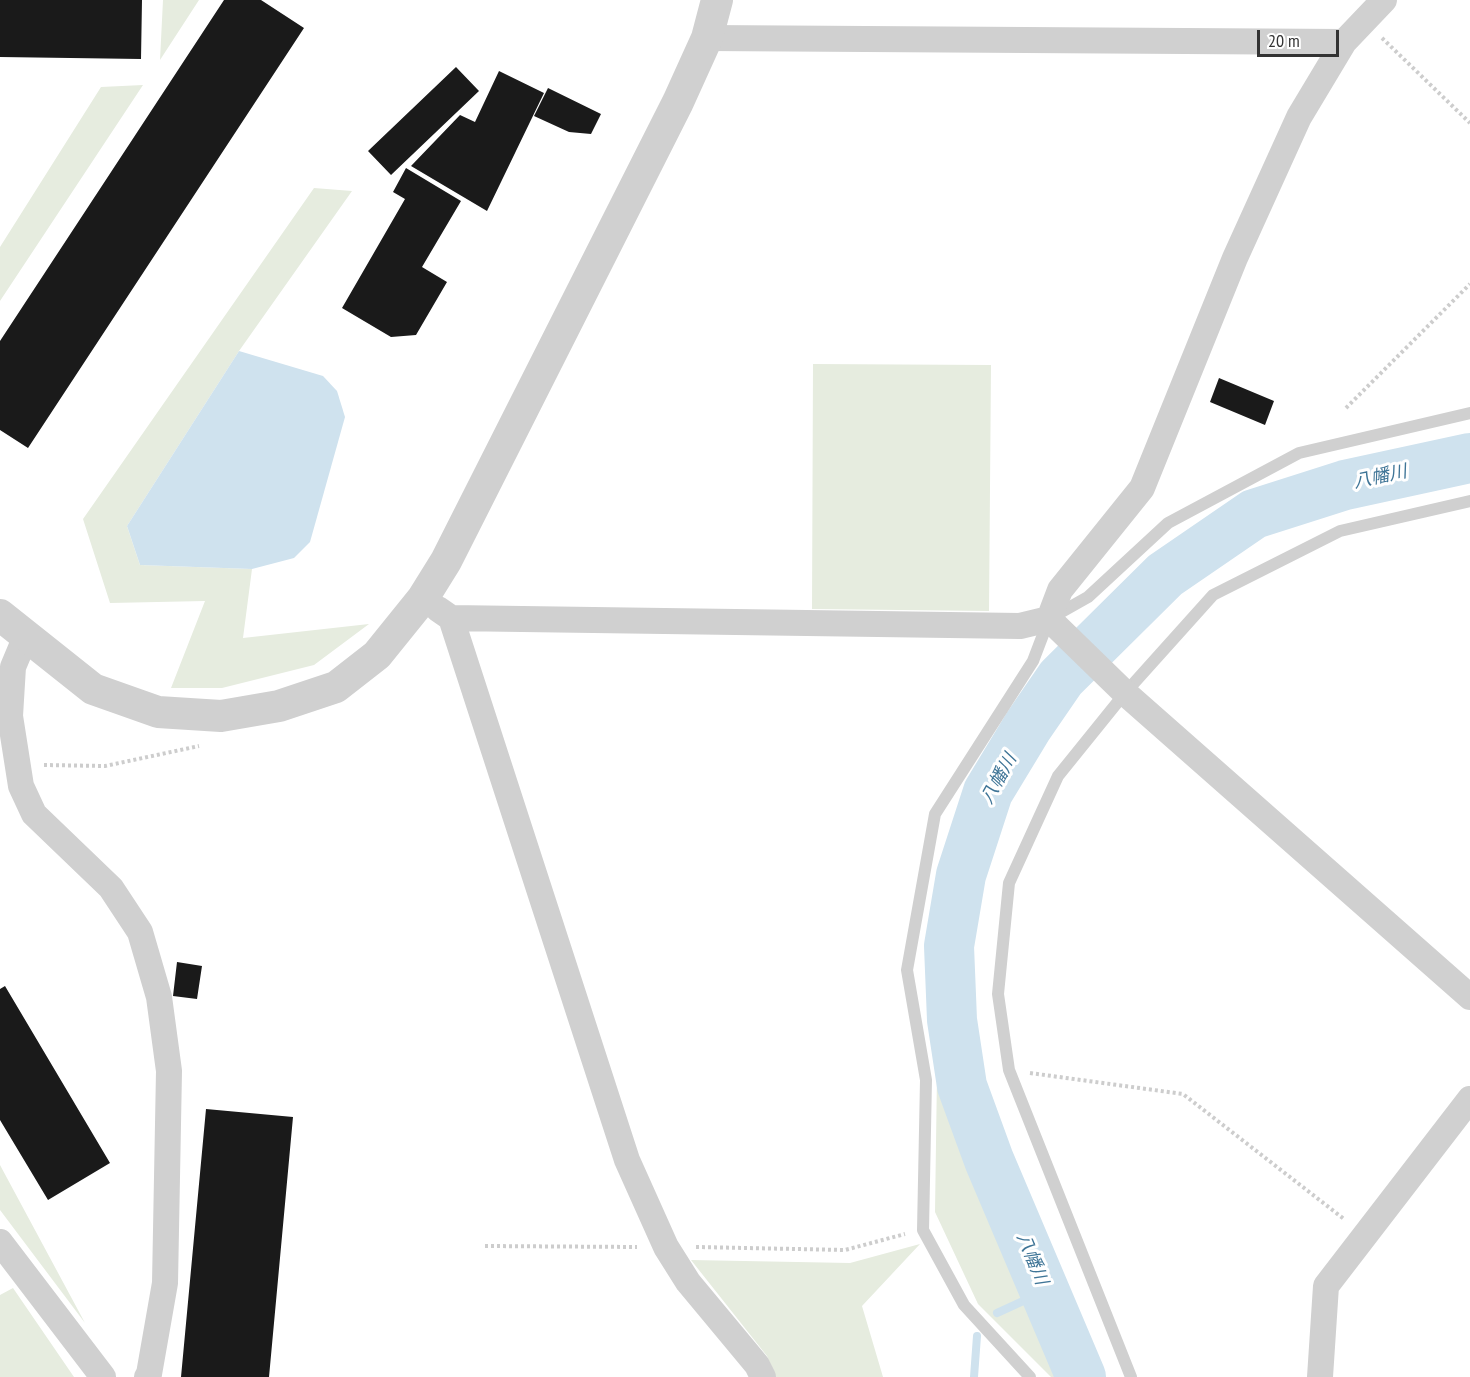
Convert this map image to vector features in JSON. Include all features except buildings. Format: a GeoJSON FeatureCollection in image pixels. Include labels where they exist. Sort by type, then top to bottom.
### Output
{"type":"FeatureCollection","features":[{"type":"Feature","properties":{"kind":"street"},"geometry":{"type":"LineString","coordinates":[[0,615],[93,689],[158,712],[221,716],[279,706],[336,687],[377,655],[423,598],[446,561],[678,102],[707,38],[717,0]]}},
{"type":"Feature","properties":{"kind":"street"},"geometry":{"type":"LineString","coordinates":[[1055,624],[1060,590],[1142,488],[1235,258],[1299,117],[1344,42],[1384,0]]}},
{"type":"Feature","properties":{"kind":"street"},"geometry":{"type":"LineString","coordinates":[[707,38],[1344,42]]}},
{"type":"Feature","properties":{"kind":"street"},"geometry":{"type":"LineString","coordinates":[[423,598],[451,618],[1020,626],[1055,624],[1125,693],[1470,997]]}},
{"type":"Feature","properties":{"kind":"street"},"geometry":{"type":"LineString","coordinates":[[451,618],[627,1160],[666,1247],[688,1282],[757,1365],[763,1377]]}},
{"type":"Feature","properties":{"kind":"street"},"geometry":{"type":"LineString","coordinates":[[26,636],[13,667],[10,716],[21,786],[34,814],[111,888],[140,932],[159,996],[169,1071],[165,1283],[147,1377]]}},
{"type":"Feature","properties":{"kind":"street"},"geometry":{"type":"LineString","coordinates":[[1320,1377],[1326,1286],[1470,1099]]}},
{"type":"Feature","properties":{"kind":"street"},"geometry":{"type":"LineString","coordinates":[[0,1242],[103,1377]]}},
{"type":"Feature","properties":{"kind":"lane"},"geometry":{"type":"LineString","coordinates":[[1030,1377],[964,1305],[923,1230],[926,1080],[907,970],[935,814],[1055,624],[1088,597],[1168,523],[1299,453],[1470,413]]}},
{"type":"Feature","properties":{"kind":"lane"},"geometry":{"type":"LineString","coordinates":[[1131,1377],[1009,1070],[998,994],[1009,883],[1058,776],[1125,693],[1213,595],[1340,531],[1470,501]]}},
{"type":"Feature","properties":{"kind":"path"},"geometry":{"type":"LineString","coordinates":[[1364,20],[1470,123]]}},
{"type":"Feature","properties":{"kind":"path"},"geometry":{"type":"LineString","coordinates":[[1346,408],[1470,284]]}},
{"type":"Feature","properties":{"kind":"path"},"geometry":{"type":"LineString","coordinates":[[1009,1070],[1183,1094],[1365,1235]]}},
{"type":"Feature","properties":{"kind":"path"},"geometry":{"type":"LineString","coordinates":[[485,1246],[845,1250],[923,1230]]}},
{"type":"Feature","properties":{"kind":"shaded area"},"geometry":{"type":"Polygon","coordinates":[[[163,0],[199,0],[160,60],[163,0]]]}},
{"type":"Feature","properties":{"kind":"shaded area"},"geometry":{"type":"Polygon","coordinates":[[[143,85],[0,301],[0,247],[101,87],[143,85]]]}},
{"type":"Feature","properties":{"kind":"shaded area"},"geometry":{"type":"Polygon","coordinates":[[[314,188],[352,191],[239,351],[127,526],[140,565],[252,569],[243,638],[369,624],[314,665],[222,688],[171,688],[205,601],[110,603],[83,519],[314,188]]]}},
{"type":"Feature","properties":{"kind":"shaded area"},"geometry":{"type":"Polygon","coordinates":[[[813,364],[991,365],[989,611],[812,609],[813,364]]]}},
{"type":"Feature","properties":{"kind":"shaded area"},"geometry":{"type":"Polygon","coordinates":[[[937,1074],[1056,1377],[1051,1377],[978,1304],[935,1212],[937,1074]]]}},
{"type":"Feature","properties":{"kind":"shaded area"},"geometry":{"type":"Polygon","coordinates":[[[0,1165],[85,1323],[0,1210],[0,1165]]]}},
{"type":"Feature","properties":{"kind":"shaded area"},"geometry":{"type":"Polygon","coordinates":[[[920,1244],[862,1306],[883,1377],[776,1377],[767,1356],[691,1260],[850,1263],[920,1244]]]}},
{"type":"Feature","properties":{"kind":"shaded area"},"geometry":{"type":"Polygon","coordinates":[[[13,1288],[74,1377],[0,1377],[0,1295],[13,1288]]]}},
{"type":"Feature","properties":{"kind":"water"},"geometry":{"type":"Polygon","coordinates":[[[239,351],[323,376],[337,391],[345,417],[310,542],[294,558],[252,569],[140,565],[127,526],[239,351]]]}},
{"type":"Feature","properties":{"kind":"waterway","name":"八幡川"},"geometry":{"type":"LineString","coordinates":[[1081,1377],[989,1160],[962,1086],[952,1020],[949,946],[961,875],[988,792],[1028,726],[1061,678],[1165,575],[1254,514],[1345,485],[1470,458]]}},
{"type":"Feature","properties":{"kind":"waterway"},"geometry":{"type":"LineString","coordinates":[[997,1313],[1045,1291]]}},
{"type":"Feature","properties":{"kind":"waterway"},"geometry":{"type":"LineString","coordinates":[[974,1377],[977,1336]]}}]}
